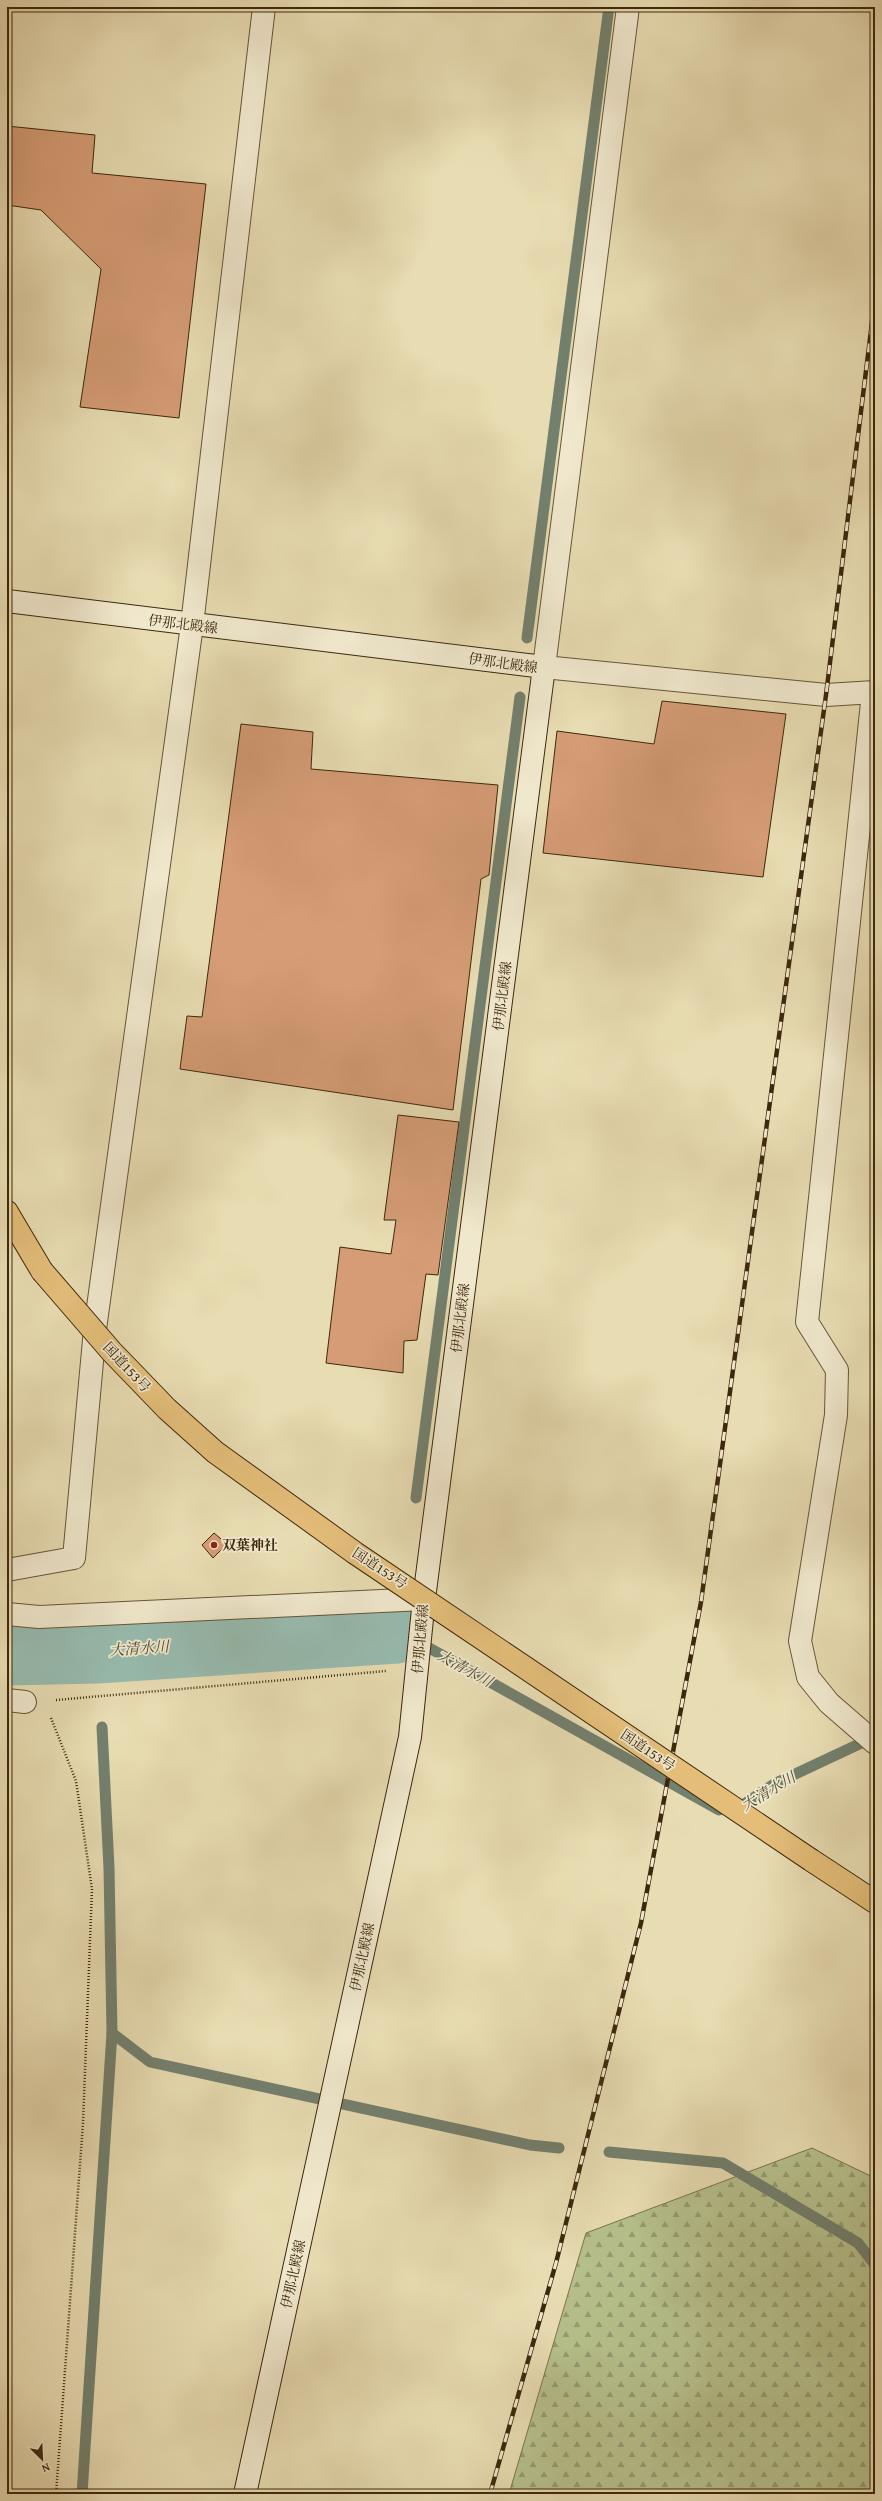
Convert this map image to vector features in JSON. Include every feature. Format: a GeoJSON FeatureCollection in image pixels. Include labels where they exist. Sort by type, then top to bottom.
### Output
{"type":"FeatureCollection","features":[{"type":"Feature","properties":{"kind":"highway","name":"国道153号"},"geometry":{"type":"LineString","coordinates":[[7,1212],[42,1271],[156,1398],[215,1452],[350,1549],[875,1902]]}},
{"type":"Feature","properties":{"kind":"street"},"geometry":{"type":"LineString","coordinates":[[7,1570],[74,1558],[95,1329],[192,625],[264,7]]}},
{"type":"Feature","properties":{"kind":"street"},"geometry":{"type":"LineString","coordinates":[[628,7],[544,667],[826,695],[874,693],[807,1322],[837,1370],[836,1416],[800,1641],[808,1677],[829,1703],[875,1743]]}},
{"type":"Feature","properties":{"kind":"street","name":"伊那北殿線"},"geometry":{"type":"LineString","coordinates":[[7,601],[192,625],[544,667],[423,1608],[410,1737],[244,2494]]}},
{"type":"Feature","properties":{"kind":"street"},"geometry":{"type":"LineString","coordinates":[[7,1614],[39,1617],[423,1608]]}},
{"type":"Feature","properties":{"kind":"path"},"geometry":{"type":"LineString","coordinates":[[16,1701],[418,1664]]}},
{"type":"Feature","properties":{"kind":"path"},"geometry":{"type":"LineString","coordinates":[[16,1701],[53,1719],[76,1781],[92,1889],[83,2123],[56,2494]]}},
{"type":"Feature","properties":{"kind":"green space"},"geometry":{"type":"Polygon","coordinates":[[[812,2148],[875,2178],[875,2494],[509,2494],[586,2233],[812,2148]]]}},
{"type":"Feature","properties":{"kind":"building"},"geometry":{"type":"Polygon","coordinates":[[[7,126],[95,135],[92,173],[206,184],[179,418],[80,407],[101,269],[41,210],[7,205],[7,126]]]}},
{"type":"Feature","properties":{"kind":"building"},"geometry":{"type":"Polygon","coordinates":[[[662,701],[786,714],[763,877],[543,853],[557,731],[654,744],[662,701]]]}},
{"type":"Feature","properties":{"kind":"building"},"geometry":{"type":"Polygon","coordinates":[[[241,724],[313,732],[311,769],[498,785],[489,875],[481,879],[453,1110],[180,1069],[187,1016],[202,1017],[241,724]]]}},
{"type":"Feature","properties":{"kind":"building"},"geometry":{"type":"Polygon","coordinates":[[[398,1115],[459,1122],[438,1275],[426,1274],[417,1340],[404,1341],[403,1373],[326,1363],[340,1247],[391,1254],[396,1220],[384,1220],[398,1115]]]}},
{"type":"Feature","properties":{"kind":"building","name":"双葉神社"},"geometry":{"type":"Polygon","coordinates":[[[214,1533],[227,1544],[213,1558],[202,1545],[214,1533]]]}},
{"type":"Feature","properties":{"kind":"waterway"},"geometry":{"type":"LineString","coordinates":[[527,638],[609,7]]}},
{"type":"Feature","properties":{"kind":"waterway"},"geometry":{"type":"LineString","coordinates":[[416,1498],[520,697]]}},
{"type":"Feature","properties":{"kind":"waterway","name":"大清水川"},"geometry":{"type":"LineString","coordinates":[[398,1620],[397,1630],[719,1810]]}},
{"type":"Feature","properties":{"kind":"waterway","name":"大清水川"},"geometry":{"type":"LineString","coordinates":[[7,1652],[97,1650],[397,1630]]}},
{"type":"Feature","properties":{"kind":"waterway"},"geometry":{"type":"LineString","coordinates":[[97,1650],[98,1668]]}},
{"type":"Feature","properties":{"kind":"waterway"},"geometry":{"type":"LineString","coordinates":[[102,1727],[109,1868],[112,2033],[150,2062],[530,2145],[559,2148]]}},
{"type":"Feature","properties":{"kind":"waterway","name":"大清水川"},"geometry":{"type":"LineString","coordinates":[[734,1811],[774,1784],[872,1738]]}},
{"type":"Feature","properties":{"kind":"waterway"},"geometry":{"type":"LineString","coordinates":[[82,2494],[112,2033]]}},
{"type":"Feature","properties":{"kind":"waterway"},"geometry":{"type":"LineString","coordinates":[[609,2152],[723,2163],[858,2243],[875,2265]]}},
{"type":"Feature","properties":{"kind":"railway"},"geometry":{"type":"LineString","coordinates":[[490,2494],[556,2263],[641,1923],[701,1602],[826,695],[875,298]]}},
{"type":"Feature","properties":{"kind":"place","name":"双葉神社"},"geometry":{"type":"Point","coordinates":[214,1545]}}]}
